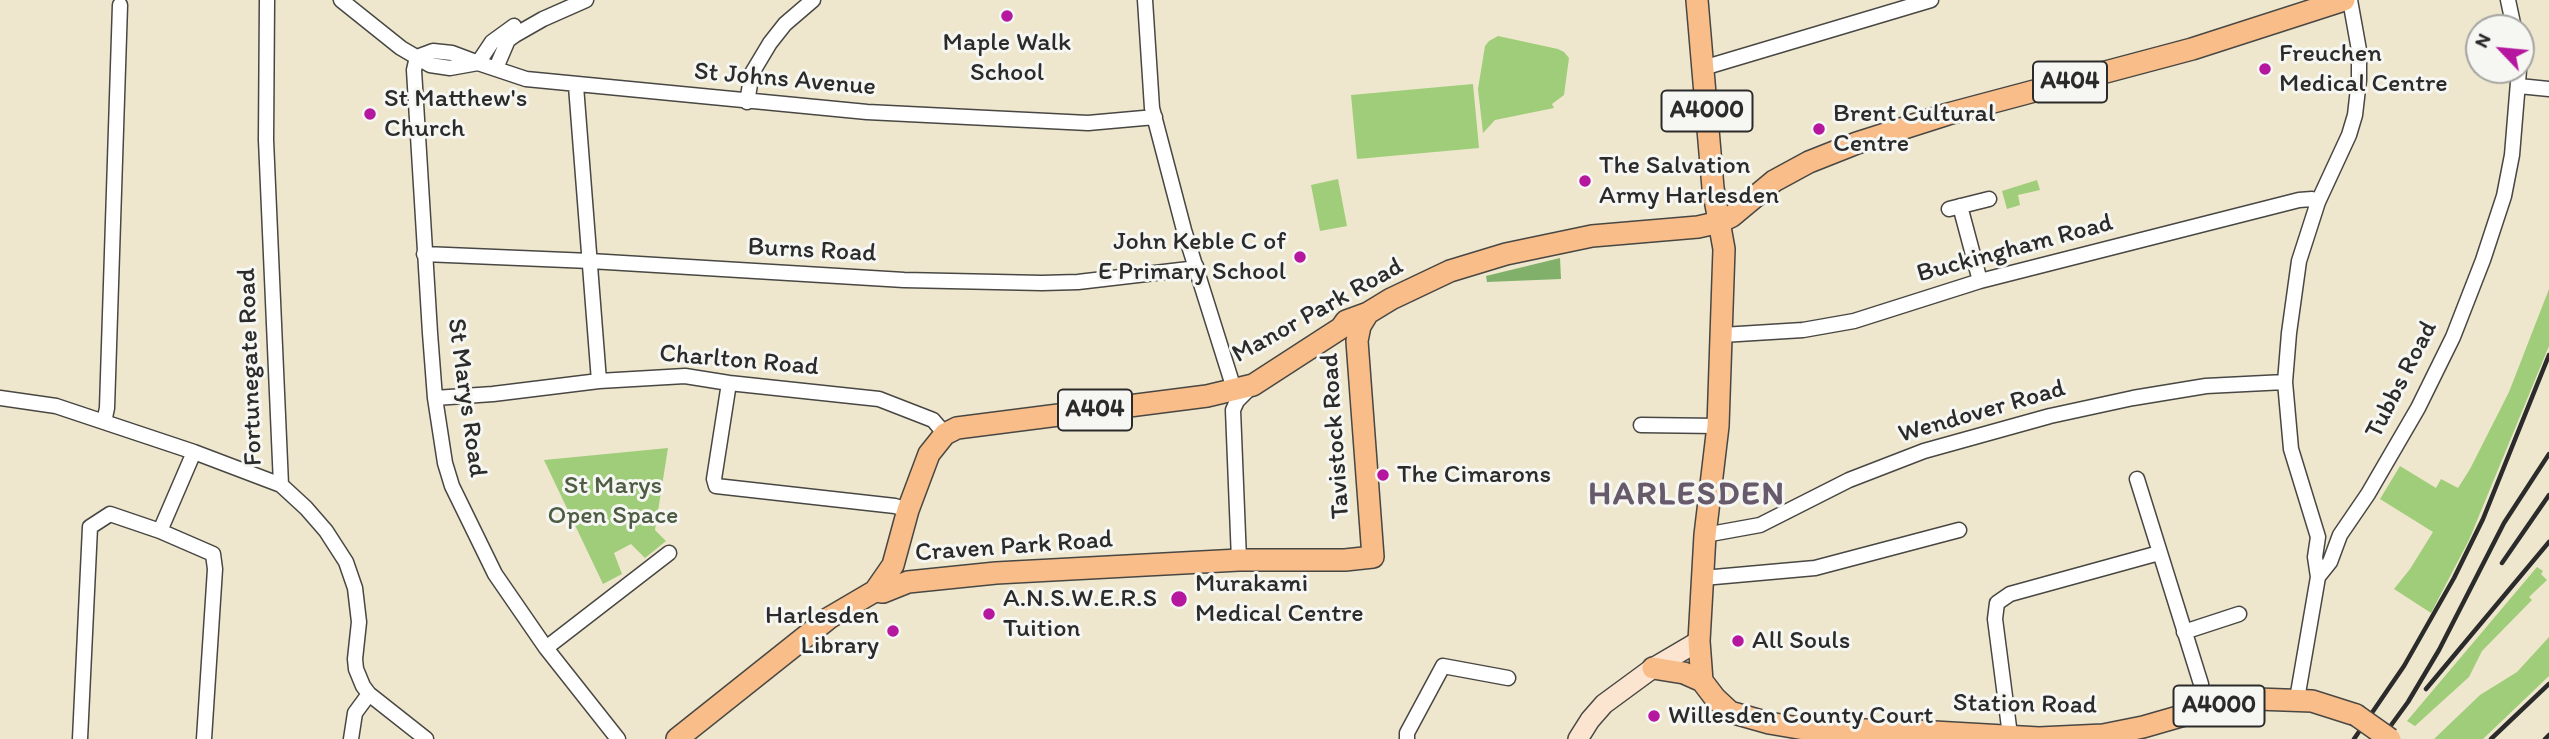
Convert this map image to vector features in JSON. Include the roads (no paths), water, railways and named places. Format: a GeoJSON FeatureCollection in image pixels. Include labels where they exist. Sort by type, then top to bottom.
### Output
{"type":"FeatureCollection","features":[{"type":"Feature","properties":{"kind":"main road","name":"A4000"},"geometry":{"type":"LineString","coordinates":[[1697,0],[1713,188],[1720,222]]}},
{"type":"Feature","properties":{"kind":"main road","name":"A404"},"geometry":{"type":"LineString","coordinates":[[1720,222],[1732,216],[1784,176],[1809,162],[1857,143],[1948,114],[2192,49],[2344,0]]}},
{"type":"Feature","properties":{"kind":"main road","name":"Manor Park Road"},"geometry":{"type":"LineString","coordinates":[[945,434],[957,428],[1207,396],[1244,387],[1354,317],[1368,313],[1450,271],[1506,254],[1606,234],[1698,227],[1720,222]]}},
{"type":"Feature","properties":{"kind":"main road"},"geometry":{"type":"LineString","coordinates":[[1653,668],[1684,673],[1702,681],[1699,641],[1706,528],[1718,426],[1722,335],[1724,249],[1720,222]]}},
{"type":"Feature","properties":{"kind":"main road","name":"Tavistock Road"},"geometry":{"type":"LineString","coordinates":[[1368,313],[1360,326],[1357,341],[1373,557]]}},
{"type":"Feature","properties":{"kind":"main road"},"geometry":{"type":"LineString","coordinates":[[1340,328],[1351,333],[1357,341]]}},
{"type":"Feature","properties":{"kind":"main road"},"geometry":{"type":"LineString","coordinates":[[875,591],[892,565],[908,510],[929,454],[945,434]]}},
{"type":"Feature","properties":{"kind":"main road","name":"Craven Park Road"},"geometry":{"type":"LineString","coordinates":[[677,739],[829,618],[875,591],[883,593],[908,582],[996,573],[1240,560],[1345,560],[1373,557]]}},
{"type":"Feature","properties":{"kind":"main road"},"geometry":{"type":"LineString","coordinates":[[892,565],[908,582]]}},
{"type":"Feature","properties":{"kind":"main road"},"geometry":{"type":"LineString","coordinates":[[1578,739],[1604,705],[1653,668],[1699,641]]}},
{"type":"Feature","properties":{"kind":"main road","name":"Station Road"},"geometry":{"type":"LineString","coordinates":[[1702,681],[1730,712],[1769,723],[1811,730],[1899,735],[2067,738],[2142,733],[2208,708],[2257,699],[2297,699],[2324,704],[2356,715],[2390,739]]}},
{"type":"Feature","properties":{"kind":"street","name":"Fortunegate Road"},"geometry":{"type":"LineString","coordinates":[[267,0],[266,140],[281,485],[326,531],[346,562],[355,588],[359,622],[356,669],[369,694]]}},
{"type":"Feature","properties":{"kind":"street"},"geometry":{"type":"LineString","coordinates":[[341,0],[401,48],[417,57]]}},
{"type":"Feature","properties":{"kind":"street"},"geometry":{"type":"LineString","coordinates":[[496,68],[509,40],[543,19],[586,0]]}},
{"type":"Feature","properties":{"kind":"street"},"geometry":{"type":"LineString","coordinates":[[747,102],[752,73],[770,43],[785,24],[813,0]]}},
{"type":"Feature","properties":{"kind":"street"},"geometry":{"type":"LineString","coordinates":[[1145,0],[1152,108],[1184,230],[1244,387],[1233,410],[1240,560]]}},
{"type":"Feature","properties":{"kind":"street"},"geometry":{"type":"LineString","coordinates":[[1703,68],[1931,0]]}},
{"type":"Feature","properties":{"kind":"street"},"geometry":{"type":"LineString","coordinates":[[2318,577],[2315,557],[2318,537],[2291,449],[2285,382],[2291,313],[2300,261],[2318,202],[2349,135],[2355,115],[2359,50],[2350,0]]}},
{"type":"Feature","properties":{"kind":"street"},"geometry":{"type":"LineString","coordinates":[[104,422],[107,408],[120,5]]}},
{"type":"Feature","properties":{"kind":"street"},"geometry":{"type":"LineString","coordinates":[[478,63],[492,42],[509,29],[543,19]]}},
{"type":"Feature","properties":{"kind":"street","name":"St Johns Avenue"},"geometry":{"type":"LineString","coordinates":[[417,57],[433,51],[452,53],[526,79],[576,86],[867,112],[1088,124],[1155,117]]}},
{"type":"Feature","properties":{"kind":"street","name":"St Marys Road"},"geometry":{"type":"LineString","coordinates":[[417,57],[414,70],[424,254],[435,398],[445,463],[452,486],[495,574],[546,648],[618,739]]}},
{"type":"Feature","properties":{"kind":"street"},"geometry":{"type":"LineString","coordinates":[[576,86],[599,381]]}},
{"type":"Feature","properties":{"kind":"street"},"geometry":{"type":"LineString","coordinates":[[2519,86],[2549,89]]}},
{"type":"Feature","properties":{"kind":"street","name":"Tubbs Road"},"geometry":{"type":"LineString","coordinates":[[2297,699],[2318,577],[2330,562],[2340,535],[2368,494],[2418,408],[2453,337],[2483,260],[2504,196],[2512,155],[2519,86]]}},
{"type":"Feature","properties":{"kind":"street"},"geometry":{"type":"LineString","coordinates":[[1980,281],[1955,208],[1989,199]]}},
{"type":"Feature","properties":{"kind":"street","name":"Buckingham Road"},"geometry":{"type":"LineString","coordinates":[[1722,335],[1803,330],[1854,321],[1980,281],[2299,200],[2312,199],[2318,202]]}},
{"type":"Feature","properties":{"kind":"street","name":"Burns Road"},"geometry":{"type":"LineString","coordinates":[[424,254],[904,280],[1042,283],[1078,282],[1196,266]]}},
{"type":"Feature","properties":{"kind":"street","name":"Charlton Road"},"geometry":{"type":"LineString","coordinates":[[435,398],[599,381],[685,376],[879,399],[933,420],[945,434]]}},
{"type":"Feature","properties":{"kind":"street","name":"Wendover Road"},"geometry":{"type":"LineString","coordinates":[[1706,528],[1760,526],[1849,480],[1912,456],[2050,416],[2206,386],[2285,382]]}},
{"type":"Feature","properties":{"kind":"street"},"geometry":{"type":"LineString","coordinates":[[729,383],[714,479],[716,486],[895,506],[908,510]]}},
{"type":"Feature","properties":{"kind":"street"},"geometry":{"type":"LineString","coordinates":[[0,398],[56,406],[194,452],[281,485]]}},
{"type":"Feature","properties":{"kind":"street"},"geometry":{"type":"LineString","coordinates":[[1641,425],[1718,426]]}},
{"type":"Feature","properties":{"kind":"street"},"geometry":{"type":"LineString","coordinates":[[160,531],[194,452]]}},
{"type":"Feature","properties":{"kind":"street"},"geometry":{"type":"LineString","coordinates":[[2137,479],[2201,684]]}},
{"type":"Feature","properties":{"kind":"street"},"geometry":{"type":"LineString","coordinates":[[80,739],[90,527],[110,514],[160,531],[212,554],[215,569],[204,739]]}},
{"type":"Feature","properties":{"kind":"street"},"geometry":{"type":"LineString","coordinates":[[1703,578],[1815,568],[1959,530]]}},
{"type":"Feature","properties":{"kind":"street"},"geometry":{"type":"LineString","coordinates":[[546,648],[668,553]]}},
{"type":"Feature","properties":{"kind":"street"},"geometry":{"type":"LineString","coordinates":[[2010,735],[1996,619],[1997,603],[2010,594],[2159,553]]}},
{"type":"Feature","properties":{"kind":"street"},"geometry":{"type":"LineString","coordinates":[[2184,632],[2239,614]]}},
{"type":"Feature","properties":{"kind":"street"},"geometry":{"type":"LineString","coordinates":[[1407,739],[1407,733],[1443,666],[1508,678]]}},
{"type":"Feature","properties":{"kind":"street"},"geometry":{"type":"LineString","coordinates":[[351,739],[355,713],[369,694],[426,739]]}},
{"type":"Feature","properties":{"kind":"railway"},"geometry":{"type":"LineString","coordinates":[[2354,739],[2404,666],[2454,578],[2483,519],[2549,355]]}},
{"type":"Feature","properties":{"kind":"railway"},"geometry":{"type":"LineString","coordinates":[[2381,739],[2408,702],[2439,650],[2504,523],[2549,454]]}},
{"type":"Feature","properties":{"kind":"railway"},"geometry":{"type":"LineString","coordinates":[[2502,563],[2549,495]]}},
{"type":"Feature","properties":{"kind":"railway"},"geometry":{"type":"LineString","coordinates":[[2426,689],[2549,542]]}},
{"type":"Feature","properties":{"kind":"railway"},"geometry":{"type":"LineString","coordinates":[[2491,739],[2549,684]]}},
{"type":"Feature","properties":{"kind":"railway"},"geometry":{"type":"LineString","coordinates":[[2545,739],[2549,735]]}},
{"type":"Feature","properties":{"kind":"place","name":"Maple Walk School"},"geometry":{"type":"Point","coordinates":[1007,16]}},
{"type":"Feature","properties":{"kind":"place","name":"Freuchen Medical Centre"},"geometry":{"type":"Point","coordinates":[2265,69]}},
{"type":"Feature","properties":{"kind":"place","name":"St Matthew's Church"},"geometry":{"type":"Point","coordinates":[370,114]}},
{"type":"Feature","properties":{"kind":"place","name":"Brent Cultural Centre"},"geometry":{"type":"Point","coordinates":[1819,129]}},
{"type":"Feature","properties":{"kind":"place","name":"The Salvation Army Harlesden"},"geometry":{"type":"Point","coordinates":[1585,181]}},
{"type":"Feature","properties":{"kind":"place","name":"John Keble C of E Primary School"},"geometry":{"type":"Point","coordinates":[1300,257]}},
{"type":"Feature","properties":{"kind":"place","name":"The Cimarons"},"geometry":{"type":"Point","coordinates":[1383,475]}},
{"type":"Feature","properties":{"kind":"place","name":"Murakami Medical Centre"},"geometry":{"type":"Point","coordinates":[1179,599]}},
{"type":"Feature","properties":{"kind":"place","name":"A.N.S.W.E.R.S Tuition"},"geometry":{"type":"Point","coordinates":[989,614]}},
{"type":"Feature","properties":{"kind":"place","name":"Harlesden Library"},"geometry":{"type":"Point","coordinates":[893,631]}},
{"type":"Feature","properties":{"kind":"place","name":"All Souls"},"geometry":{"type":"Point","coordinates":[1738,641]}},
{"type":"Feature","properties":{"kind":"place","name":"Willesden County Court"},"geometry":{"type":"Point","coordinates":[1654,716]}},
{"type":"Feature","properties":{"kind":"district","name":"HARLESDEN"},"geometry":{"type":"Point","coordinates":[1687,496]}},
{"type":"Feature","properties":{"kind":"park label","name":"St Marys Open Space"},"geometry":{"type":"Point","coordinates":[613,501]}}]}
